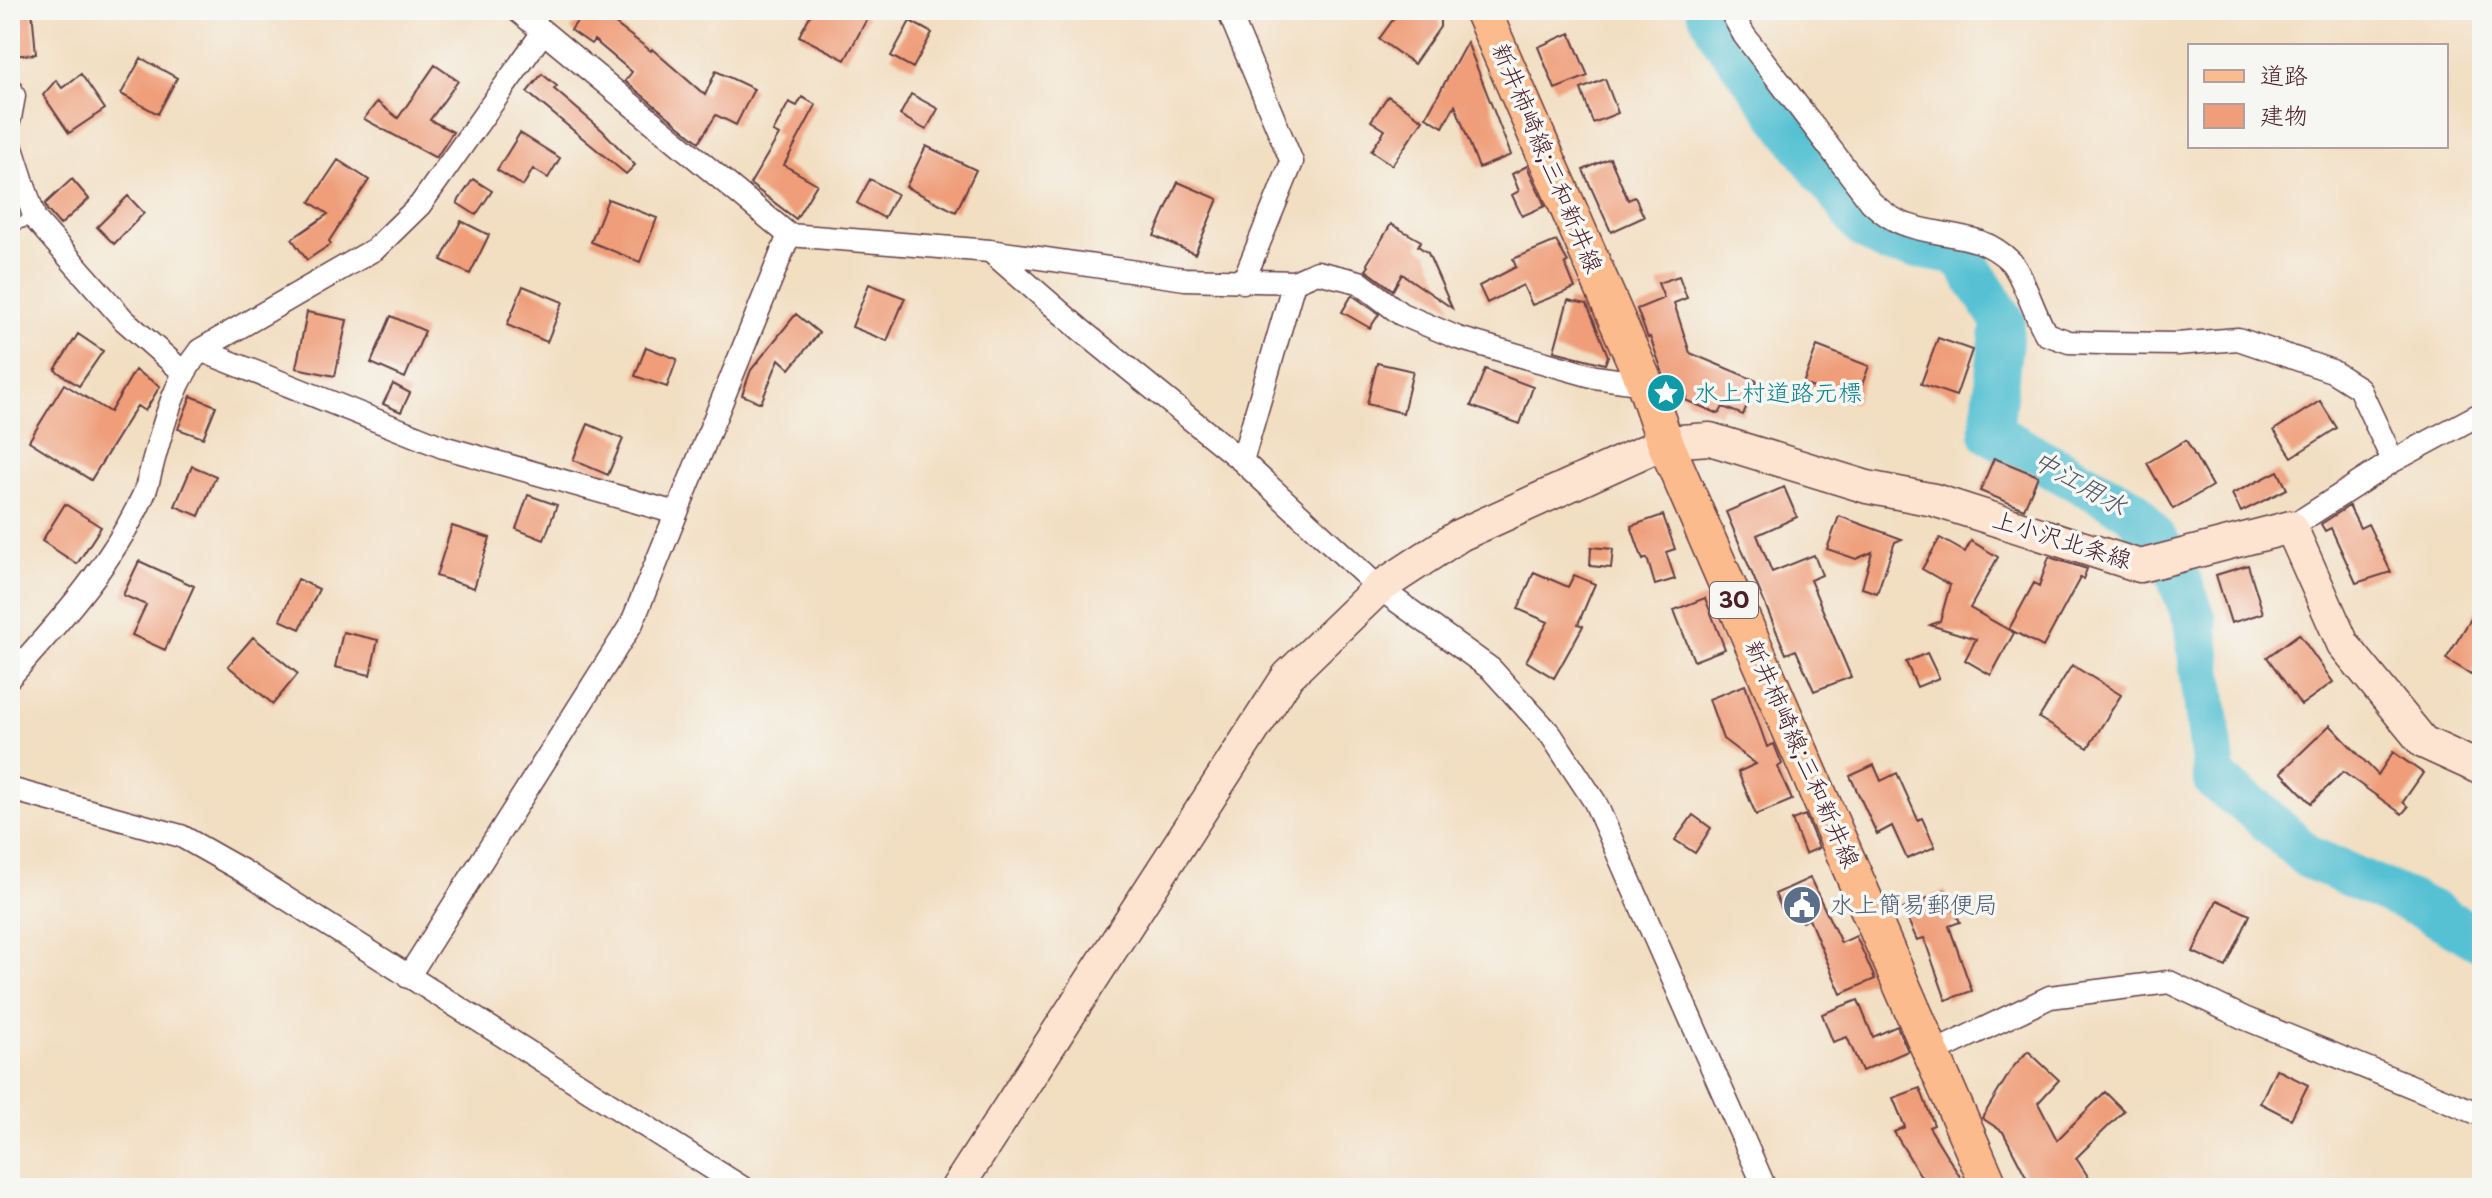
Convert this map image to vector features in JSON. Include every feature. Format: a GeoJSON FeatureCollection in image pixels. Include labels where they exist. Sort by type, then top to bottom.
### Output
{"type":"FeatureCollection","features":[{"type":"Feature","properties":{"kind":"main road","name":"新井柿崎線;三和新井線"},"geometry":{"type":"LineString","coordinates":[[1482,10],[1645,384],[1665,442],[1990,1188]]}},
{"type":"Feature","properties":{"kind":"street"},"geometry":{"type":"LineString","coordinates":[[517,10],[789,235],[990,251],[1185,279],[1294,282],[1317,272],[1359,282],[1401,314],[1458,338],[1595,377],[1645,384]]}},
{"type":"Feature","properties":{"kind":"street"},"geometry":{"type":"LineString","coordinates":[[1228,10],[1292,162],[1243,282]]}},
{"type":"Feature","properties":{"kind":"street"},"geometry":{"type":"LineString","coordinates":[[1730,10],[1753,47],[1871,202],[1886,216],[1908,226],[1974,238],[1995,247],[2014,265],[2046,334],[2069,342],[2100,343],[2177,344],[2238,339],[2332,371],[2359,388],[2393,461]]}},
{"type":"Feature","properties":{"kind":"street"},"geometry":{"type":"LineString","coordinates":[[10,677],[61,619],[120,540],[145,493],[163,427],[183,372],[200,350],[375,249],[420,205],[543,32]]}},
{"type":"Feature","properties":{"kind":"street"},"geometry":{"type":"LineString","coordinates":[[10,87],[14,96],[10,118]]}},
{"type":"Feature","properties":{"kind":"street"},"geometry":{"type":"LineString","coordinates":[[10,142],[35,219],[124,320],[183,372]]}},
{"type":"Feature","properties":{"kind":"street"},"geometry":{"type":"LineString","coordinates":[[408,977],[632,623],[789,235]]}},
{"type":"Feature","properties":{"kind":"street"},"geometry":{"type":"LineString","coordinates":[[990,251],[1081,330],[1242,461],[1379,588],[1491,669],[1551,735],[1595,802],[1765,1188]]}},
{"type":"Feature","properties":{"kind":"street"},"geometry":{"type":"LineString","coordinates":[[1242,461],[1294,282]]}},
{"type":"Feature","properties":{"kind":"street"},"geometry":{"type":"LineString","coordinates":[[200,350],[443,447],[676,513]]}},
{"type":"Feature","properties":{"kind":"street"},"geometry":{"type":"LineString","coordinates":[[2482,413],[2393,461],[2291,527],[2343,644],[2423,742],[2482,769]]}},
{"type":"Feature","properties":{"kind":"street","name":"上小沢北条線"},"geometry":{"type":"LineString","coordinates":[[1665,442],[1710,439],[1867,487],[1934,500],[2140,566],[2291,527]]}},
{"type":"Feature","properties":{"kind":"street"},"geometry":{"type":"LineString","coordinates":[[957,1188],[1288,676],[1379,588],[1460,535],[1665,442]]}},
{"type":"Feature","properties":{"kind":"street"},"geometry":{"type":"LineString","coordinates":[[10,789],[181,836],[243,871],[743,1188]]}},
{"type":"Feature","properties":{"kind":"street"},"geometry":{"type":"LineString","coordinates":[[1933,1053],[2050,997],[2169,982],[2244,1018],[2482,1115]]}},
{"type":"Feature","properties":{"kind":"lane"},"geometry":{"type":"LineString","coordinates":[[10,225],[35,219]]}},
{"type":"Feature","properties":{"kind":"building"},"geometry":{"type":"Polygon","coordinates":[[[10,10],[32,10],[36,54],[10,56],[10,10]]]}},
{"type":"Feature","properties":{"kind":"building"},"geometry":{"type":"Polygon","coordinates":[[[585,10],[597,10],[652,49],[705,95],[716,71],[754,89],[736,125],[716,115],[699,142],[625,81],[632,72],[594,40],[591,44],[571,30],[585,10]]]}},
{"type":"Feature","properties":{"kind":"building"},"geometry":{"type":"Polygon","coordinates":[[[813,10],[854,10],[868,17],[845,60],[799,36],[813,10]]]}},
{"type":"Feature","properties":{"kind":"building"},"geometry":{"type":"Polygon","coordinates":[[[1400,10],[1427,10],[1440,19],[1440,27],[1414,64],[1379,39],[1400,10]]]}},
{"type":"Feature","properties":{"kind":"building"},"geometry":{"type":"Polygon","coordinates":[[[910,21],[932,33],[913,68],[891,56],[910,21]]]}},
{"type":"Feature","properties":{"kind":"building"},"geometry":{"type":"Polygon","coordinates":[[[1570,33],[1588,76],[1555,89],[1538,47],[1570,33]]]}},
{"type":"Feature","properties":{"kind":"building"},"geometry":{"type":"Polygon","coordinates":[[[1467,42],[1511,155],[1479,168],[1455,105],[1443,127],[1426,117],[1467,42]]]}},
{"type":"Feature","properties":{"kind":"building"},"geometry":{"type":"Polygon","coordinates":[[[141,58],[177,78],[158,114],[121,94],[141,58]]]}},
{"type":"Feature","properties":{"kind":"building"},"geometry":{"type":"Polygon","coordinates":[[[435,65],[458,81],[430,120],[453,132],[436,158],[364,119],[377,102],[398,118],[435,65]]]}},
{"type":"Feature","properties":{"kind":"building"},"geometry":{"type":"Polygon","coordinates":[[[81,74],[105,109],[69,133],[43,95],[56,80],[62,88],[81,74]]]}},
{"type":"Feature","properties":{"kind":"building"},"geometry":{"type":"Polygon","coordinates":[[[542,74],[635,165],[626,174],[527,92],[542,74]]]}},
{"type":"Feature","properties":{"kind":"building"},"geometry":{"type":"Polygon","coordinates":[[[1605,79],[1618,113],[1593,123],[1581,89],[1605,79]]]}},
{"type":"Feature","properties":{"kind":"building"},"geometry":{"type":"Polygon","coordinates":[[[911,94],[938,109],[926,130],[900,115],[911,94]]]}},
{"type":"Feature","properties":{"kind":"building"},"geometry":{"type":"Polygon","coordinates":[[[1388,96],[1423,120],[1392,165],[1371,151],[1385,130],[1371,121],[1388,96]]]}},
{"type":"Feature","properties":{"kind":"building"},"geometry":{"type":"Polygon","coordinates":[[[802,97],[816,105],[784,165],[817,184],[796,219],[750,184],[779,135],[773,132],[789,102],[797,106],[802,97]]]}},
{"type":"Feature","properties":{"kind":"building"},"geometry":{"type":"Polygon","coordinates":[[[520,133],[560,158],[548,178],[533,169],[523,186],[497,170],[520,133]]]}},
{"type":"Feature","properties":{"kind":"building"},"geometry":{"type":"Polygon","coordinates":[[[926,146],[976,170],[956,212],[906,187],[926,146]]]}},
{"type":"Feature","properties":{"kind":"building"},"geometry":{"type":"Polygon","coordinates":[[[1610,158],[1628,200],[1635,197],[1644,217],[1611,232],[1583,170],[1610,158]]]}},
{"type":"Feature","properties":{"kind":"building"},"geometry":{"type":"Polygon","coordinates":[[[338,160],[369,180],[329,241],[331,244],[307,260],[292,239],[328,214],[310,202],[338,160]]]}},
{"type":"Feature","properties":{"kind":"building"},"geometry":{"type":"Polygon","coordinates":[[[1527,166],[1545,206],[1522,216],[1512,195],[1519,191],[1512,174],[1527,166]]]}},
{"type":"Feature","properties":{"kind":"building"},"geometry":{"type":"Polygon","coordinates":[[[72,179],[89,199],[60,225],[45,204],[72,179]]]}},
{"type":"Feature","properties":{"kind":"building"},"geometry":{"type":"Polygon","coordinates":[[[473,179],[492,191],[476,215],[457,203],[473,179]]]}},
{"type":"Feature","properties":{"kind":"building"},"geometry":{"type":"Polygon","coordinates":[[[870,179],[897,194],[884,218],[857,203],[870,179]]]}},
{"type":"Feature","properties":{"kind":"building"},"geometry":{"type":"Polygon","coordinates":[[[1178,182],[1218,199],[1195,254],[1154,236],[1178,182]]]}},
{"type":"Feature","properties":{"kind":"building"},"geometry":{"type":"Polygon","coordinates":[[[128,196],[144,213],[114,244],[97,227],[128,196]]]}},
{"type":"Feature","properties":{"kind":"building"},"geometry":{"type":"Polygon","coordinates":[[[608,199],[657,218],[640,262],[591,242],[608,199]]]}},
{"type":"Feature","properties":{"kind":"building"},"geometry":{"type":"Polygon","coordinates":[[[461,221],[489,235],[470,274],[441,260],[461,221]]]}},
{"type":"Feature","properties":{"kind":"building"},"geometry":{"type":"Polygon","coordinates":[[[1391,224],[1421,241],[1418,246],[1428,253],[1452,308],[1402,274],[1393,290],[1366,270],[1391,224]]]}},
{"type":"Feature","properties":{"kind":"building"},"geometry":{"type":"Polygon","coordinates":[[[1556,241],[1568,262],[1565,263],[1575,288],[1532,305],[1523,285],[1487,303],[1479,286],[1516,267],[1513,259],[1556,241]]]}},
{"type":"Feature","properties":{"kind":"building"},"geometry":{"type":"Polygon","coordinates":[[[1679,276],[1687,298],[1674,303],[1690,353],[1757,381],[1743,415],[1723,407],[1719,414],[1669,390],[1637,309],[1664,298],[1658,283],[1679,276]]]}},
{"type":"Feature","properties":{"kind":"building"},"geometry":{"type":"Polygon","coordinates":[[[869,284],[905,298],[887,341],[852,327],[869,284]]]}},
{"type":"Feature","properties":{"kind":"building"},"geometry":{"type":"Polygon","coordinates":[[[523,286],[563,302],[547,342],[507,325],[523,286]]]}},
{"type":"Feature","properties":{"kind":"building"},"geometry":{"type":"Polygon","coordinates":[[[1352,295],[1379,314],[1370,328],[1342,312],[1352,295]]]}},
{"type":"Feature","properties":{"kind":"building"},"geometry":{"type":"Polygon","coordinates":[[[1568,300],[1587,304],[1608,356],[1605,364],[1554,351],[1568,300]]]}},
{"type":"Feature","properties":{"kind":"building"},"geometry":{"type":"Polygon","coordinates":[[[307,312],[347,320],[335,376],[296,368],[307,312]]]}},
{"type":"Feature","properties":{"kind":"building"},"geometry":{"type":"Polygon","coordinates":[[[796,314],[819,333],[790,369],[779,359],[761,403],[742,395],[751,370],[796,314]]]}},
{"type":"Feature","properties":{"kind":"building"},"geometry":{"type":"Polygon","coordinates":[[[391,316],[425,331],[405,378],[371,363],[391,316]]]}},
{"type":"Feature","properties":{"kind":"building"},"geometry":{"type":"Polygon","coordinates":[[[78,334],[103,351],[79,386],[55,370],[78,334]]]}},
{"type":"Feature","properties":{"kind":"building"},"geometry":{"type":"Polygon","coordinates":[[[1938,338],[1972,350],[1956,396],[1921,384],[1938,338]]]}},
{"type":"Feature","properties":{"kind":"building"},"geometry":{"type":"Polygon","coordinates":[[[1817,346],[1869,366],[1855,403],[1803,384],[1817,346]]]}},
{"type":"Feature","properties":{"kind":"building"},"geometry":{"type":"Polygon","coordinates":[[[646,347],[677,359],[667,387],[635,376],[646,347]]]}},
{"type":"Feature","properties":{"kind":"building"},"geometry":{"type":"Polygon","coordinates":[[[1377,363],[1413,371],[1403,413],[1367,404],[1377,363]]]}},
{"type":"Feature","properties":{"kind":"building"},"geometry":{"type":"Polygon","coordinates":[[[1485,369],[1533,387],[1520,424],[1471,406],[1485,369]]]}},
{"type":"Feature","properties":{"kind":"building"},"geometry":{"type":"Polygon","coordinates":[[[135,370],[160,386],[145,411],[137,406],[91,480],[29,441],[64,384],[110,412],[135,370]]]}},
{"type":"Feature","properties":{"kind":"building"},"geometry":{"type":"Polygon","coordinates":[[[393,384],[410,393],[401,412],[383,404],[393,384]]]}},
{"type":"Feature","properties":{"kind":"building"},"geometry":{"type":"Polygon","coordinates":[[[191,396],[216,406],[203,438],[178,429],[191,396]]]}},
{"type":"Feature","properties":{"kind":"building"},"geometry":{"type":"Polygon","coordinates":[[[2320,401],[2337,428],[2292,457],[2274,430],[2320,401]]]}},
{"type":"Feature","properties":{"kind":"building"},"geometry":{"type":"Polygon","coordinates":[[[588,424],[623,439],[608,475],[573,460],[588,424]]]}},
{"type":"Feature","properties":{"kind":"building"},"geometry":{"type":"Polygon","coordinates":[[[2186,440],[2212,486],[2173,509],[2147,463],[2186,440]]]}},
{"type":"Feature","properties":{"kind":"building"},"geometry":{"type":"Polygon","coordinates":[[[1994,458],[2038,476],[2024,509],[1980,491],[1994,458]]]}},
{"type":"Feature","properties":{"kind":"building"},"geometry":{"type":"Polygon","coordinates":[[[192,466],[216,476],[199,516],[175,506],[192,466]]]}},
{"type":"Feature","properties":{"kind":"building"},"geometry":{"type":"Polygon","coordinates":[[[2278,471],[2287,489],[2241,512],[2232,494],[2278,471]]]}},
{"type":"Feature","properties":{"kind":"building"},"geometry":{"type":"Polygon","coordinates":[[[1784,487],[1797,517],[1757,535],[1772,572],[1814,555],[1822,575],[1810,580],[1851,677],[1814,691],[1796,650],[1786,654],[1726,512],[1784,487]]]}},
{"type":"Feature","properties":{"kind":"building"},"geometry":{"type":"Polygon","coordinates":[[[528,495],[557,505],[544,540],[516,529],[528,495]]]}},
{"type":"Feature","properties":{"kind":"building"},"geometry":{"type":"Polygon","coordinates":[[[65,504],[101,527],[77,564],[42,541],[65,504]]]}},
{"type":"Feature","properties":{"kind":"building"},"geometry":{"type":"Polygon","coordinates":[[[2349,506],[2360,528],[2368,524],[2391,572],[2356,583],[2331,528],[2325,531],[2321,524],[2349,506]]]}},
{"type":"Feature","properties":{"kind":"building"},"geometry":{"type":"Polygon","coordinates":[[[1663,515],[1675,549],[1666,552],[1675,579],[1655,585],[1647,558],[1643,560],[1631,526],[1663,515]]]}},
{"type":"Feature","properties":{"kind":"building"},"geometry":{"type":"Polygon","coordinates":[[[1839,516],[1902,539],[1895,542],[1877,593],[1862,588],[1872,552],[1856,559],[1827,549],[1839,516]]]}},
{"type":"Feature","properties":{"kind":"building"},"geometry":{"type":"Polygon","coordinates":[[[452,526],[490,538],[474,588],[436,576],[452,526]]]}},
{"type":"Feature","properties":{"kind":"building"},"geometry":{"type":"Polygon","coordinates":[[[1940,538],[1965,552],[1971,541],[1998,557],[1970,608],[2014,633],[1991,675],[1965,660],[1976,639],[1930,625],[1940,621],[1950,585],[1922,569],[1940,538]]]}},
{"type":"Feature","properties":{"kind":"building"},"geometry":{"type":"Polygon","coordinates":[[[1591,547],[1613,549],[1611,568],[1590,566],[1591,547]]]}},
{"type":"Feature","properties":{"kind":"building"},"geometry":{"type":"Polygon","coordinates":[[[2049,557],[2087,569],[2043,647],[2009,629],[2034,583],[2039,586],[2049,557]]]}},
{"type":"Feature","properties":{"kind":"building"},"geometry":{"type":"Polygon","coordinates":[[[139,561],[194,586],[165,650],[132,635],[146,605],[123,595],[139,561]]]}},
{"type":"Feature","properties":{"kind":"building"},"geometry":{"type":"Polygon","coordinates":[[[2248,565],[2263,613],[2231,623],[2216,575],[2248,565]]]}},
{"type":"Feature","properties":{"kind":"building"},"geometry":{"type":"Polygon","coordinates":[[[1534,572],[1568,587],[1574,575],[1595,584],[1578,624],[1583,626],[1554,678],[1526,661],[1548,622],[1518,609],[1534,572]]]}},
{"type":"Feature","properties":{"kind":"building"},"geometry":{"type":"Polygon","coordinates":[[[298,579],[319,589],[300,629],[280,620],[298,579]]]}},
{"type":"Feature","properties":{"kind":"building"},"geometry":{"type":"Polygon","coordinates":[[[1705,598],[1725,649],[1694,661],[1674,610],[1705,598]]]}},
{"type":"Feature","properties":{"kind":"building"},"geometry":{"type":"Polygon","coordinates":[[[2482,601],[2482,655],[2471,674],[2446,659],[2482,601]]]}},
{"type":"Feature","properties":{"kind":"building"},"geometry":{"type":"Polygon","coordinates":[[[343,632],[378,640],[370,675],[335,667],[343,632]]]}},
{"type":"Feature","properties":{"kind":"building"},"geometry":{"type":"Polygon","coordinates":[[[2299,634],[2333,682],[2301,705],[2267,657],[2299,634]]]}},
{"type":"Feature","properties":{"kind":"building"},"geometry":{"type":"Polygon","coordinates":[[[253,637],[298,674],[273,704],[228,666],[253,637]]]}},
{"type":"Feature","properties":{"kind":"building"},"geometry":{"type":"Polygon","coordinates":[[[1927,653],[1939,678],[1917,687],[1906,662],[1927,653]]]}},
{"type":"Feature","properties":{"kind":"building"},"geometry":{"type":"Polygon","coordinates":[[[2072,665],[2121,695],[2088,748],[2039,718],[2072,665]]]}},
{"type":"Feature","properties":{"kind":"building"},"geometry":{"type":"Polygon","coordinates":[[[1745,685],[1767,747],[1774,744],[1782,764],[1778,767],[1792,800],[1756,815],[1738,772],[1756,764],[1723,739],[1709,699],[1745,685]]]}},
{"type":"Feature","properties":{"kind":"building"},"geometry":{"type":"Polygon","coordinates":[[[2330,725],[2378,775],[2393,752],[2423,773],[2403,802],[2408,807],[2402,814],[2343,772],[2311,803],[2281,772],[2330,725]]]}},
{"type":"Feature","properties":{"kind":"building"},"geometry":{"type":"Polygon","coordinates":[[[1874,765],[1881,781],[1897,773],[1918,820],[1922,818],[1935,847],[1907,859],[1892,826],[1877,834],[1850,776],[1874,765]]]}},
{"type":"Feature","properties":{"kind":"building"},"geometry":{"type":"Polygon","coordinates":[[[1693,815],[1711,828],[1695,853],[1675,840],[1693,815]]]}},
{"type":"Feature","properties":{"kind":"building"},"geometry":{"type":"Polygon","coordinates":[[[1805,815],[1819,848],[1805,854],[1792,820],[1805,815]]]}},
{"type":"Feature","properties":{"kind":"building"},"geometry":{"type":"Polygon","coordinates":[[[1810,878],[1841,943],[1856,936],[1875,979],[1841,994],[1809,919],[1802,922],[1797,911],[1785,916],[1775,894],[1810,878]]]}},
{"type":"Feature","properties":{"kind":"building"},"geometry":{"type":"Polygon","coordinates":[[[1945,890],[1960,922],[1949,926],[1972,991],[1946,1000],[1924,938],[1917,940],[1903,909],[1945,890]]]}},
{"type":"Feature","properties":{"kind":"building"},"geometry":{"type":"Polygon","coordinates":[[[2217,900],[2250,915],[2226,967],[2193,952],[2217,900]]]}},
{"type":"Feature","properties":{"kind":"building"},"geometry":{"type":"Polygon","coordinates":[[[1858,1000],[1873,1037],[1897,1026],[1908,1051],[1862,1071],[1847,1037],[1833,1042],[1822,1014],[1858,1000]]]}},
{"type":"Feature","properties":{"kind":"building"},"geometry":{"type":"Polygon","coordinates":[[[2028,1051],[2059,1080],[2038,1103],[2057,1140],[2105,1092],[2124,1111],[2076,1158],[2091,1181],[2081,1188],[2032,1188],[2003,1132],[1982,1118],[2013,1067],[2028,1051]]]}},
{"type":"Feature","properties":{"kind":"building"},"geometry":{"type":"Polygon","coordinates":[[[2276,1069],[2308,1085],[2291,1119],[2260,1103],[2276,1069]]]}},
{"type":"Feature","properties":{"kind":"building"},"geometry":{"type":"Polygon","coordinates":[[[1920,1088],[1934,1125],[1929,1127],[1967,1188],[1928,1188],[1894,1132],[1905,1127],[1893,1098],[1920,1088]]]}},
{"type":"Feature","properties":{"kind":"waterway","name":"中江用水"},"geometry":{"type":"LineString","coordinates":[[1708,10],[1721,35],[1863,226],[1888,242],[1960,254],[2003,321],[1991,433],[2132,510],[2172,561],[2195,620],[2215,780],[2256,810],[2308,857],[2428,910],[2482,941]]}},
{"type":"Feature","properties":{"kind":"place","name":"水上村道路元標"},"geometry":{"type":"Point","coordinates":[1666,393]}},
{"type":"Feature","properties":{"kind":"place","name":"水上簡易郵便局"},"geometry":{"type":"Point","coordinates":[1802,905]}}]}
